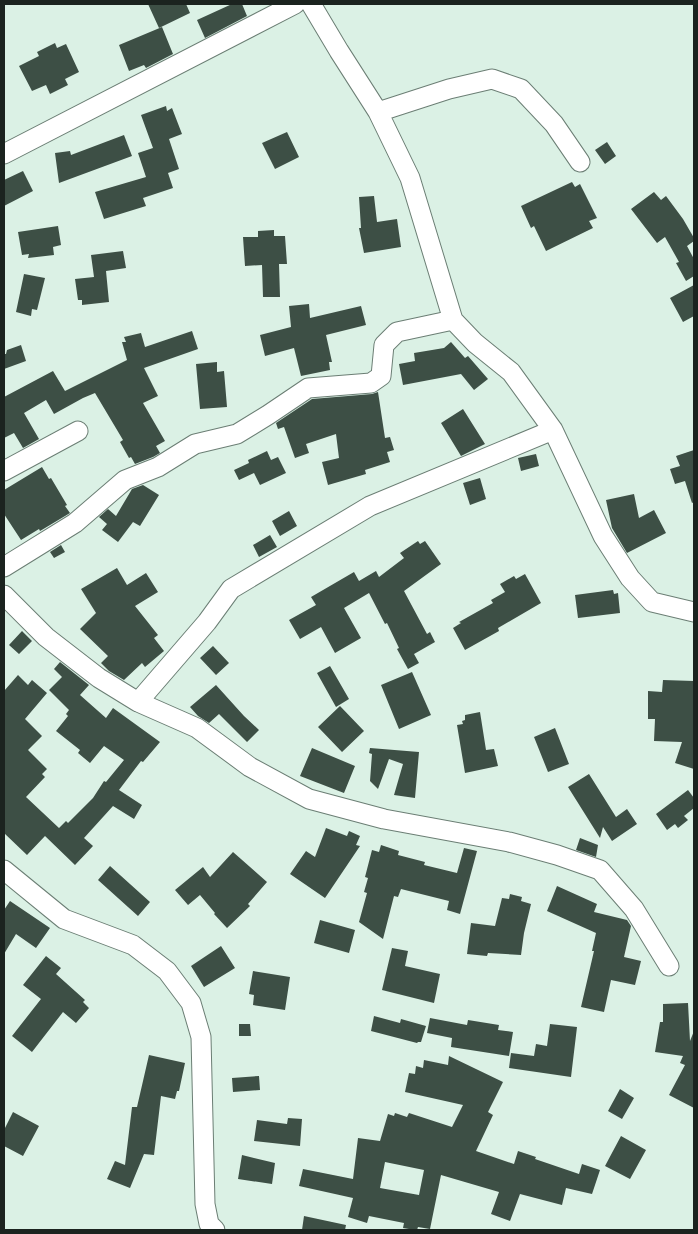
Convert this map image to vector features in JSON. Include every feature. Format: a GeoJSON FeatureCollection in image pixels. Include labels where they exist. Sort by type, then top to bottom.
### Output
{"type":"FeatureCollection","features":[{"type":"Feature","properties":{"kind":"street"},"geometry":{"type":"LineString","coordinates":[[4,154],[295,4]]}},
{"type":"Feature","properties":{"kind":"street"},"geometry":{"type":"LineString","coordinates":[[312,4],[339,52],[378,112],[410,178],[454,320],[475,344],[511,372],[553,430],[603,536],[630,578],[652,602],[694,612]]}},
{"type":"Feature","properties":{"kind":"street"},"geometry":{"type":"LineString","coordinates":[[378,112],[449,89],[492,79],[521,89],[554,124],[580,162]]}},
{"type":"Feature","properties":{"kind":"street"},"geometry":{"type":"LineString","coordinates":[[4,567],[75,523],[125,480],[158,466],[195,444],[237,434],[308,388],[371,383],[381,376],[384,345],[397,332],[454,320]]}},
{"type":"Feature","properties":{"kind":"street"},"geometry":{"type":"LineString","coordinates":[[138,702],[207,622],[231,589],[370,506],[553,430]]}},
{"type":"Feature","properties":{"kind":"street"},"geometry":{"type":"LineString","coordinates":[[4,471],[78,431]]}},
{"type":"Feature","properties":{"kind":"street"},"geometry":{"type":"LineString","coordinates":[[4,595],[46,636],[99,678],[138,702],[197,728],[250,767],[309,799],[384,819],[509,842],[600,870],[634,909],[669,966]]}},
{"type":"Feature","properties":{"kind":"street"},"geometry":{"type":"LineString","coordinates":[[4,870],[64,919],[133,945],[167,971],[191,1003],[201,1037],[205,1204],[209,1224],[215,1230]]}},
{"type":"Feature","properties":{"kind":"building"},"geometry":{"type":"Polygon","coordinates":[[[148,4],[186,4],[190,13],[159,28],[148,4]]]}},
{"type":"Feature","properties":{"kind":"building"},"geometry":{"type":"Polygon","coordinates":[[[232,4],[242,4],[247,16],[205,38],[197,20],[232,4]]]}},
{"type":"Feature","properties":{"kind":"building"},"geometry":{"type":"Polygon","coordinates":[[[162,27],[173,54],[146,68],[144,65],[129,71],[119,45],[162,27]]]}},
{"type":"Feature","properties":{"kind":"building"},"geometry":{"type":"Polygon","coordinates":[[[55,43],[57,48],[66,44],[79,72],[65,79],[68,85],[50,94],[46,85],[32,91],[19,66],[39,56],[37,52],[55,43]]]}},
{"type":"Feature","properties":{"kind":"building"},"geometry":{"type":"Polygon","coordinates":[[[166,106],[167,111],[172,108],[182,134],[169,139],[179,169],[168,173],[173,188],[143,198],[146,206],[104,219],[95,192],[146,177],[138,153],[153,148],[141,115],[166,106]]]}},
{"type":"Feature","properties":{"kind":"building"},"geometry":{"type":"Polygon","coordinates":[[[287,132],[299,157],[275,169],[262,143],[287,132]]]}},
{"type":"Feature","properties":{"kind":"building"},"geometry":{"type":"Polygon","coordinates":[[[124,135],[132,156],[59,183],[55,153],[70,151],[71,155],[124,135]]]}},
{"type":"Feature","properties":{"kind":"building"},"geometry":{"type":"Polygon","coordinates":[[[607,142],[616,156],[605,164],[595,150],[607,142]]]}},
{"type":"Feature","properties":{"kind":"building"},"geometry":{"type":"Polygon","coordinates":[[[23,171],[33,191],[4,206],[4,180],[23,171]]]}},
{"type":"Feature","properties":{"kind":"building"},"geometry":{"type":"Polygon","coordinates":[[[572,182],[575,187],[580,184],[597,218],[589,221],[593,228],[546,251],[534,226],[531,228],[521,206],[572,182]]]}},
{"type":"Feature","properties":{"kind":"building"},"geometry":{"type":"Polygon","coordinates":[[[654,192],[661,200],[666,196],[694,238],[694,241],[687,246],[694,259],[694,276],[686,281],[676,263],[679,262],[665,237],[657,243],[631,209],[654,192]]]}},
{"type":"Feature","properties":{"kind":"building"},"geometry":{"type":"Polygon","coordinates":[[[374,196],[377,222],[397,219],[401,247],[364,253],[359,228],[361,228],[359,197],[374,196]]]}},
{"type":"Feature","properties":{"kind":"building"},"geometry":{"type":"Polygon","coordinates":[[[58,226],[61,245],[53,247],[54,255],[28,258],[29,254],[22,255],[18,232],[58,226]]]}},
{"type":"Feature","properties":{"kind":"building"},"geometry":{"type":"Polygon","coordinates":[[[274,230],[274,236],[285,236],[287,264],[279,264],[280,297],[263,297],[262,265],[245,266],[243,237],[258,237],[258,231],[274,230]]]}},
{"type":"Feature","properties":{"kind":"building"},"geometry":{"type":"Polygon","coordinates":[[[123,251],[126,268],[106,271],[109,302],[82,305],[82,300],[78,300],[75,279],[94,277],[91,255],[123,251]]]}},
{"type":"Feature","properties":{"kind":"building"},"geometry":{"type":"Polygon","coordinates":[[[24,274],[45,278],[37,310],[32,309],[31,316],[16,312],[24,274]]]}},
{"type":"Feature","properties":{"kind":"building"},"geometry":{"type":"Polygon","coordinates":[[[694,285],[694,316],[683,322],[670,298],[694,285]]]}},
{"type":"Feature","properties":{"kind":"building"},"geometry":{"type":"Polygon","coordinates":[[[309,304],[310,318],[361,306],[366,325],[326,335],[332,362],[329,362],[330,370],[301,376],[294,348],[265,356],[260,335],[291,327],[289,306],[309,304]]]}},
{"type":"Feature","properties":{"kind":"building"},"geometry":{"type":"Polygon","coordinates":[[[192,331],[198,349],[144,368],[158,396],[143,403],[165,441],[156,446],[160,453],[153,457],[135,464],[131,457],[129,458],[120,442],[123,440],[95,393],[54,414],[46,400],[24,413],[39,439],[23,448],[14,433],[4,438],[4,397],[53,371],[65,391],[127,360],[122,342],[126,342],[124,337],[141,333],[145,347],[192,331]]]}},
{"type":"Feature","properties":{"kind":"building"},"geometry":{"type":"Polygon","coordinates":[[[451,342],[465,358],[468,356],[488,379],[474,390],[461,374],[403,385],[399,364],[415,361],[414,353],[444,348],[451,342]]]}},
{"type":"Feature","properties":{"kind":"building"},"geometry":{"type":"Polygon","coordinates":[[[21,345],[26,361],[4,369],[4,354],[6,354],[7,350],[21,345]]]}},
{"type":"Feature","properties":{"kind":"building"},"geometry":{"type":"Polygon","coordinates":[[[217,362],[217,372],[224,371],[227,407],[200,409],[196,364],[217,362]]]}},
{"type":"Feature","properties":{"kind":"building"},"geometry":{"type":"Polygon","coordinates":[[[378,392],[385,438],[390,437],[394,450],[387,452],[390,462],[365,470],[366,474],[328,485],[322,462],[339,458],[336,434],[306,444],[309,453],[295,458],[284,427],[278,429],[276,423],[312,399],[378,392]]]}},
{"type":"Feature","properties":{"kind":"building"},"geometry":{"type":"Polygon","coordinates":[[[463,409],[485,444],[461,456],[441,423],[463,409]]]}},
{"type":"Feature","properties":{"kind":"building"},"geometry":{"type":"Polygon","coordinates":[[[694,450],[694,502],[692,503],[685,481],[675,484],[670,469],[680,466],[676,456],[694,450]]]}},
{"type":"Feature","properties":{"kind":"building"},"geometry":{"type":"Polygon","coordinates":[[[267,451],[271,460],[278,457],[286,473],[260,485],[254,473],[239,480],[234,470],[249,463],[248,460],[267,451]]]}},
{"type":"Feature","properties":{"kind":"building"},"geometry":{"type":"Polygon","coordinates":[[[536,454],[539,466],[521,471],[518,458],[536,454]]]}},
{"type":"Feature","properties":{"kind":"building"},"geometry":{"type":"Polygon","coordinates":[[[42,467],[49,479],[51,478],[70,513],[21,540],[4,514],[4,490],[42,467]]]}},
{"type":"Feature","properties":{"kind":"building"},"geometry":{"type":"Polygon","coordinates":[[[480,478],[486,499],[470,505],[463,483],[480,478]]]}},
{"type":"Feature","properties":{"kind":"building"},"geometry":{"type":"Polygon","coordinates":[[[143,485],[159,495],[140,526],[133,522],[118,542],[102,530],[107,524],[99,517],[108,509],[116,516],[132,489],[143,485]]]}},
{"type":"Feature","properties":{"kind":"building"},"geometry":{"type":"Polygon","coordinates":[[[634,494],[639,518],[654,510],[666,533],[627,553],[612,528],[606,500],[634,494]]]}},
{"type":"Feature","properties":{"kind":"building"},"geometry":{"type":"Polygon","coordinates":[[[289,511],[297,526],[280,536],[272,521],[289,511]]]}},
{"type":"Feature","properties":{"kind":"building"},"geometry":{"type":"Polygon","coordinates":[[[270,535],[277,547],[259,557],[253,545],[270,535]]]}},
{"type":"Feature","properties":{"kind":"building"},"geometry":{"type":"Polygon","coordinates":[[[418,541],[420,544],[425,541],[441,564],[404,591],[427,634],[430,632],[435,642],[414,654],[419,663],[408,669],[397,649],[399,648],[387,623],[385,624],[369,593],[344,608],[361,638],[335,653],[321,627],[300,639],[289,620],[316,605],[311,597],[354,572],[359,581],[376,571],[379,577],[404,558],[400,553],[418,541]]]}},
{"type":"Feature","properties":{"kind":"building"},"geometry":{"type":"Polygon","coordinates":[[[61,545],[65,552],[54,558],[50,552],[61,545]]]}},
{"type":"Feature","properties":{"kind":"building"},"geometry":{"type":"Polygon","coordinates":[[[117,568],[127,585],[146,573],[158,592],[135,606],[158,635],[154,638],[164,651],[145,667],[142,663],[124,680],[109,671],[101,663],[108,656],[80,629],[96,613],[81,589],[117,568]]]}},
{"type":"Feature","properties":{"kind":"building"},"geometry":{"type":"Polygon","coordinates":[[[525,574],[541,603],[498,628],[499,631],[465,650],[453,628],[461,623],[459,622],[493,603],[491,600],[505,592],[500,584],[514,576],[516,579],[525,574]]]}},
{"type":"Feature","properties":{"kind":"building"},"geometry":{"type":"Polygon","coordinates":[[[613,590],[614,594],[618,593],[620,613],[578,618],[575,595],[613,590]]]}},
{"type":"Feature","properties":{"kind":"building"},"geometry":{"type":"Polygon","coordinates":[[[22,631],[32,641],[19,654],[9,645],[22,631]]]}},
{"type":"Feature","properties":{"kind":"building"},"geometry":{"type":"Polygon","coordinates":[[[213,646],[229,663],[216,675],[200,658],[213,646]]]}},
{"type":"Feature","properties":{"kind":"building"},"geometry":{"type":"Polygon","coordinates":[[[60,662],[89,685],[80,695],[106,718],[113,708],[160,742],[143,762],[141,761],[119,790],[142,805],[134,819],[113,806],[84,838],[93,846],[75,865],[45,836],[27,855],[4,833],[4,691],[18,675],[28,685],[32,680],[47,693],[25,719],[42,736],[28,750],[47,769],[42,774],[45,777],[26,797],[59,828],[66,821],[68,823],[93,798],[104,781],[106,782],[124,760],[104,746],[90,763],[78,753],[80,750],[56,731],[68,716],[66,714],[69,710],[49,690],[62,677],[54,669],[60,662]]]}},
{"type":"Feature","properties":{"kind":"building"},"geometry":{"type":"Polygon","coordinates":[[[330,666],[349,699],[336,707],[317,673],[330,666]]]}},
{"type":"Feature","properties":{"kind":"building"},"geometry":{"type":"Polygon","coordinates":[[[412,672],[431,715],[399,729],[381,685],[412,672]]]}},
{"type":"Feature","properties":{"kind":"building"},"geometry":{"type":"Polygon","coordinates":[[[663,680],[694,681],[694,769],[675,763],[682,742],[654,741],[655,719],[648,719],[648,691],[662,692],[663,680]]]}},
{"type":"Feature","properties":{"kind":"building"},"geometry":{"type":"Polygon","coordinates":[[[216,685],[259,730],[247,742],[219,714],[209,723],[198,716],[190,707],[216,685]]]}},
{"type":"Feature","properties":{"kind":"building"},"geometry":{"type":"Polygon","coordinates":[[[340,706],[364,731],[342,752],[318,727],[340,706]]]}},
{"type":"Feature","properties":{"kind":"building"},"geometry":{"type":"Polygon","coordinates":[[[480,712],[486,750],[494,749],[498,766],[465,773],[457,725],[463,724],[462,721],[465,720],[465,715],[480,712]]]}},
{"type":"Feature","properties":{"kind":"building"},"geometry":{"type":"Polygon","coordinates":[[[555,728],[569,764],[548,772],[534,737],[555,728]]]}},
{"type":"Feature","properties":{"kind":"building"},"geometry":{"type":"Polygon","coordinates":[[[312,748],[355,766],[344,793],[300,776],[312,748]]]}},
{"type":"Feature","properties":{"kind":"building"},"geometry":{"type":"Polygon","coordinates":[[[370,748],[419,752],[415,798],[394,795],[403,764],[389,759],[378,789],[370,781],[372,754],[369,753],[370,748]]]}},
{"type":"Feature","properties":{"kind":"building"},"geometry":{"type":"Polygon","coordinates":[[[589,774],[616,817],[627,809],[637,824],[612,841],[603,827],[600,838],[568,787],[589,774]]]}},
{"type":"Feature","properties":{"kind":"building"},"geometry":{"type":"Polygon","coordinates":[[[688,790],[694,798],[694,808],[684,816],[688,820],[678,828],[675,824],[667,830],[656,814],[688,790]]]}},
{"type":"Feature","properties":{"kind":"building"},"geometry":{"type":"Polygon","coordinates":[[[326,828],[347,836],[349,831],[360,836],[356,845],[360,846],[325,898],[290,874],[306,851],[315,857],[326,828]]]}},
{"type":"Feature","properties":{"kind":"building"},"geometry":{"type":"Polygon","coordinates":[[[580,838],[598,845],[596,857],[576,850],[580,838]]]}},
{"type":"Feature","properties":{"kind":"building"},"geometry":{"type":"Polygon","coordinates":[[[381,845],[399,851],[398,855],[425,862],[424,865],[457,873],[464,848],[477,851],[460,914],[447,910],[449,901],[401,889],[398,897],[394,896],[383,939],[359,922],[367,893],[364,892],[368,878],[365,877],[372,850],[379,852],[381,845]]]}},
{"type":"Feature","properties":{"kind":"building"},"geometry":{"type":"Polygon","coordinates":[[[233,852],[267,882],[248,904],[250,906],[227,928],[200,895],[188,905],[175,890],[203,867],[210,877],[233,852]]]}},
{"type":"Feature","properties":{"kind":"building"},"geometry":{"type":"Polygon","coordinates":[[[110,866],[150,902],[138,916],[98,880],[110,866]]]}},
{"type":"Feature","properties":{"kind":"building"},"geometry":{"type":"Polygon","coordinates":[[[557,886],[597,904],[594,912],[627,920],[631,926],[624,957],[641,961],[635,985],[611,980],[604,1012],[581,1007],[594,951],[592,951],[596,933],[547,911],[557,886]]]}},
{"type":"Feature","properties":{"kind":"building"},"geometry":{"type":"Polygon","coordinates":[[[510,894],[522,897],[521,901],[531,904],[521,955],[488,953],[487,956],[467,954],[471,923],[495,926],[502,898],[509,899],[510,894]]]}},
{"type":"Feature","properties":{"kind":"building"},"geometry":{"type":"Polygon","coordinates":[[[10,901],[50,928],[36,948],[16,934],[4,954],[4,910],[10,901]]]}},
{"type":"Feature","properties":{"kind":"building"},"geometry":{"type":"Polygon","coordinates":[[[320,920],[355,930],[349,953],[314,943],[320,920]]]}},
{"type":"Feature","properties":{"kind":"building"},"geometry":{"type":"Polygon","coordinates":[[[221,946],[235,968],[204,987],[191,966],[221,946]]]}},
{"type":"Feature","properties":{"kind":"building"},"geometry":{"type":"Polygon","coordinates":[[[392,948],[408,951],[405,966],[440,974],[434,1003],[382,990],[392,948]]]}},
{"type":"Feature","properties":{"kind":"building"},"geometry":{"type":"Polygon","coordinates":[[[46,956],[61,968],[56,974],[85,1000],[83,1002],[89,1008],[76,1023],[63,1012],[32,1052],[12,1036],[41,999],[23,985],[46,956]]]}},
{"type":"Feature","properties":{"kind":"building"},"geometry":{"type":"Polygon","coordinates":[[[253,971],[290,977],[285,1010],[253,1005],[254,995],[249,994],[253,971]]]}},
{"type":"Feature","properties":{"kind":"building"},"geometry":{"type":"Polygon","coordinates":[[[688,1003],[690,1041],[694,1031],[694,1108],[669,1095],[685,1065],[680,1063],[683,1056],[655,1052],[660,1022],[663,1022],[663,1004],[688,1003]]]}},
{"type":"Feature","properties":{"kind":"building"},"geometry":{"type":"Polygon","coordinates":[[[374,1016],[400,1023],[401,1019],[426,1026],[421,1042],[417,1043],[371,1031],[374,1016]]]}},
{"type":"Feature","properties":{"kind":"building"},"geometry":{"type":"Polygon","coordinates":[[[430,1018],[467,1025],[468,1020],[499,1025],[498,1030],[513,1032],[509,1056],[451,1047],[452,1038],[427,1033],[430,1018]]]}},
{"type":"Feature","properties":{"kind":"building"},"geometry":{"type":"Polygon","coordinates":[[[239,1024],[250,1024],[251,1036],[239,1036],[239,1024]]]}},
{"type":"Feature","properties":{"kind":"building"},"geometry":{"type":"Polygon","coordinates":[[[550,1024],[577,1027],[571,1077],[509,1068],[511,1053],[534,1056],[536,1044],[547,1046],[550,1024]]]}},
{"type":"Feature","properties":{"kind":"building"},"geometry":{"type":"Polygon","coordinates":[[[149,1055],[185,1063],[179,1091],[177,1091],[175,1099],[161,1096],[154,1155],[144,1154],[130,1188],[107,1179],[115,1161],[125,1165],[132,1107],[137,1107],[149,1055]]]}},
{"type":"Feature","properties":{"kind":"building"},"geometry":{"type":"Polygon","coordinates":[[[449,1056],[503,1082],[488,1112],[493,1115],[476,1151],[514,1164],[518,1151],[579,1174],[582,1164],[600,1170],[592,1194],[566,1188],[562,1205],[520,1194],[510,1221],[491,1214],[499,1192],[441,1175],[430,1229],[418,1227],[415,1230],[403,1228],[404,1223],[369,1216],[367,1223],[348,1217],[353,1198],[299,1186],[303,1169],[353,1179],[358,1138],[380,1141],[388,1114],[394,1116],[395,1113],[407,1117],[409,1113],[452,1127],[463,1105],[405,1092],[409,1073],[415,1074],[416,1066],[423,1068],[424,1060],[448,1065],[449,1056]],[[385,1162],[380,1188],[419,1195],[424,1170],[385,1162]]]}},
{"type":"Feature","properties":{"kind":"building"},"geometry":{"type":"Polygon","coordinates":[[[259,1076],[260,1090],[233,1092],[232,1078],[259,1076]]]}},
{"type":"Feature","properties":{"kind":"building"},"geometry":{"type":"Polygon","coordinates":[[[620,1089],[634,1098],[622,1119],[608,1111],[620,1089]]]}},
{"type":"Feature","properties":{"kind":"building"},"geometry":{"type":"Polygon","coordinates":[[[13,1112],[39,1126],[23,1156],[4,1146],[4,1130],[13,1112]]]}},
{"type":"Feature","properties":{"kind":"building"},"geometry":{"type":"Polygon","coordinates":[[[288,1118],[302,1119],[300,1146],[254,1141],[257,1120],[287,1124],[288,1118]]]}},
{"type":"Feature","properties":{"kind":"building"},"geometry":{"type":"Polygon","coordinates":[[[621,1136],[646,1150],[630,1179],[605,1166],[621,1136]]]}},
{"type":"Feature","properties":{"kind":"building"},"geometry":{"type":"Polygon","coordinates":[[[242,1155],[275,1163],[272,1184],[238,1179],[242,1155]]]}},
{"type":"Feature","properties":{"kind":"building"},"geometry":{"type":"Polygon","coordinates":[[[304,1216],[346,1225],[345,1230],[302,1230],[304,1216]]]}}]}
